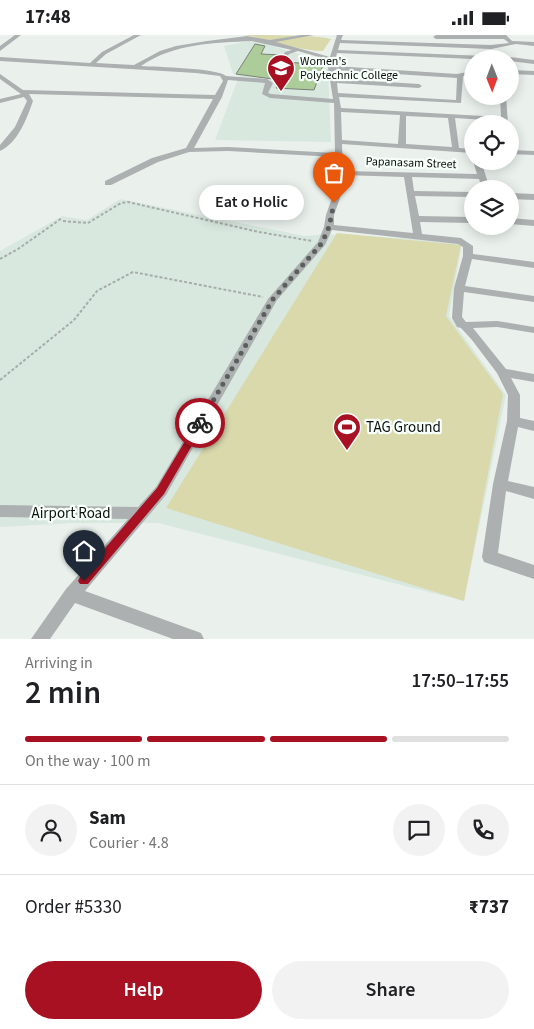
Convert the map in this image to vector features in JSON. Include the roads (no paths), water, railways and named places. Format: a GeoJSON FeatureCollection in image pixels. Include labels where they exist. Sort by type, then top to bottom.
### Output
{"type":"FeatureCollection","features":[{"type":"Feature","properties":{"kind":"street"},"geometry":{"type":"LineString","coordinates":[[0,49],[18,35]]}},
{"type":"Feature","properties":{"kind":"street"},"geometry":{"type":"LineString","coordinates":[[92,64],[104,53],[138,35]]}},
{"type":"Feature","properties":{"kind":"street"},"geometry":{"type":"LineString","coordinates":[[228,35],[271,42],[296,50],[510,46],[511,43]]}},
{"type":"Feature","properties":{"kind":"street"},"geometry":{"type":"LineString","coordinates":[[271,42],[311,35]]}},
{"type":"Feature","properties":{"kind":"street"},"geometry":{"type":"LineString","coordinates":[[431,37],[504,36],[511,43],[534,44]]}},
{"type":"Feature","properties":{"kind":"street"},"geometry":{"type":"LineString","coordinates":[[335,50],[404,37]]}},
{"type":"Feature","properties":{"kind":"street"},"geometry":{"type":"LineString","coordinates":[[476,37],[487,50]]}},
{"type":"Feature","properties":{"kind":"street"},"geometry":{"type":"LineString","coordinates":[[274,74],[288,53],[296,50]]}},
{"type":"Feature","properties":{"kind":"street"},"geometry":{"type":"LineString","coordinates":[[335,50],[464,56]]}},
{"type":"Feature","properties":{"kind":"street"},"geometry":{"type":"LineString","coordinates":[[335,50],[464,63]]}},
{"type":"Feature","properties":{"kind":"street"},"geometry":{"type":"LineString","coordinates":[[335,50],[420,73],[464,75]]}},
{"type":"Feature","properties":{"kind":"street"},"geometry":{"type":"LineString","coordinates":[[40,639],[72,594],[161,491],[273,299],[322,243],[329,227],[330,215],[338,192],[337,102],[334,81],[335,50]]}},
{"type":"Feature","properties":{"kind":"street"},"geometry":{"type":"LineString","coordinates":[[0,59],[214,73],[225,79],[267,81],[270,83],[265,90],[265,94],[270,96],[337,102],[403,113],[464,117]]}},
{"type":"Feature","properties":{"kind":"street"},"geometry":{"type":"LineString","coordinates":[[519,60],[534,61]]}},
{"type":"Feature","properties":{"kind":"street"},"geometry":{"type":"LineString","coordinates":[[519,72],[534,73]]}},
{"type":"Feature","properties":{"kind":"street"},"geometry":{"type":"LineString","coordinates":[[418,99],[420,73]]}},
{"type":"Feature","properties":{"kind":"street"},"geometry":{"type":"LineString","coordinates":[[0,76],[30,101],[22,125],[0,149]]}},
{"type":"Feature","properties":{"kind":"street"},"geometry":{"type":"LineString","coordinates":[[460,76],[460,117]]}},
{"type":"Feature","properties":{"kind":"street"},"geometry":{"type":"LineString","coordinates":[[189,150],[219,97],[226,81],[225,79]]}},
{"type":"Feature","properties":{"kind":"street"},"geometry":{"type":"LineString","coordinates":[[334,81],[419,86]]}},
{"type":"Feature","properties":{"kind":"street"},"geometry":{"type":"LineString","coordinates":[[0,87],[12,85]]}},
{"type":"Feature","properties":{"kind":"street"},"geometry":{"type":"LineString","coordinates":[[0,101],[23,94],[219,97]]}},
{"type":"Feature","properties":{"kind":"street"},"geometry":{"type":"LineString","coordinates":[[337,102],[418,99],[459,102]]}},
{"type":"Feature","properties":{"kind":"street"},"geometry":{"type":"LineString","coordinates":[[402,147],[403,113]]}},
{"type":"Feature","properties":{"kind":"street"},"geometry":{"type":"LineString","coordinates":[[451,116],[456,150]]}},
{"type":"Feature","properties":{"kind":"street"},"geometry":{"type":"LineString","coordinates":[[338,142],[464,150]]}},
{"type":"Feature","properties":{"kind":"street"},"geometry":{"type":"LineString","coordinates":[[108,183],[155,160],[189,150],[228,149],[338,155]]}},
{"type":"Feature","properties":{"kind":"street"},"geometry":{"type":"LineString","coordinates":[[519,152],[532,153],[534,163]]}},
{"type":"Feature","properties":{"kind":"street"},"geometry":{"type":"LineString","coordinates":[[480,170],[483,180]]}},
{"type":"Feature","properties":{"kind":"street","name":"Papanasam Street"},"geometry":{"type":"LineString","coordinates":[[339,173],[482,177]]}},
{"type":"Feature","properties":{"kind":"street"},"geometry":{"type":"LineString","coordinates":[[406,175],[418,237]]}},
{"type":"Feature","properties":{"kind":"street"},"geometry":{"type":"LineString","coordinates":[[410,193],[464,194]]}},
{"type":"Feature","properties":{"kind":"street"},"geometry":{"type":"LineString","coordinates":[[519,196],[534,197]]}},
{"type":"Feature","properties":{"kind":"street"},"geometry":{"type":"LineString","coordinates":[[414,219],[464,220]]}},
{"type":"Feature","properties":{"kind":"street"},"geometry":{"type":"LineString","coordinates":[[519,222],[534,223]]}},
{"type":"Feature","properties":{"kind":"street"},"geometry":{"type":"LineString","coordinates":[[329,227],[466,243],[468,246],[468,256],[459,288],[457,318],[476,337],[502,371],[514,395],[513,421],[500,484],[490,557],[534,572]]}},
{"type":"Feature","properties":{"kind":"street"},"geometry":{"type":"LineString","coordinates":[[468,256],[534,265]]}},
{"type":"Feature","properties":{"kind":"street"},"geometry":{"type":"LineString","coordinates":[[459,288],[534,299]]}},
{"type":"Feature","properties":{"kind":"street"},"geometry":{"type":"LineString","coordinates":[[462,325],[497,324],[534,330]]}},
{"type":"Feature","properties":{"kind":"street"},"geometry":{"type":"LineString","coordinates":[[502,371],[534,378]]}},
{"type":"Feature","properties":{"kind":"street"},"geometry":{"type":"LineString","coordinates":[[513,421],[534,426]]}},
{"type":"Feature","properties":{"kind":"street"},"geometry":{"type":"LineString","coordinates":[[500,484],[534,493]]}},
{"type":"Feature","properties":{"kind":"street","name":"Airport Road"},"geometry":{"type":"LineString","coordinates":[[0,511],[142,513]]}},
{"type":"Feature","properties":{"kind":"street"},"geometry":{"type":"LineString","coordinates":[[72,594],[195,639]]}},
{"type":"Feature","properties":{"kind":"lane"},"geometry":{"type":"LineString","coordinates":[[136,67],[147,58],[170,49],[252,39]]}},
{"type":"Feature","properties":{"kind":"place","name":"Women's Polytechnic College"},"geometry":{"type":"Point","coordinates":[281,92]}},
{"type":"Feature","properties":{"kind":"place","name":"Eat o Holic"},"geometry":{"type":"Point","coordinates":[334,203]}},
{"type":"Feature","properties":{"kind":"place","name":"TAG Ground"},"geometry":{"type":"Point","coordinates":[347,451]}}]}
